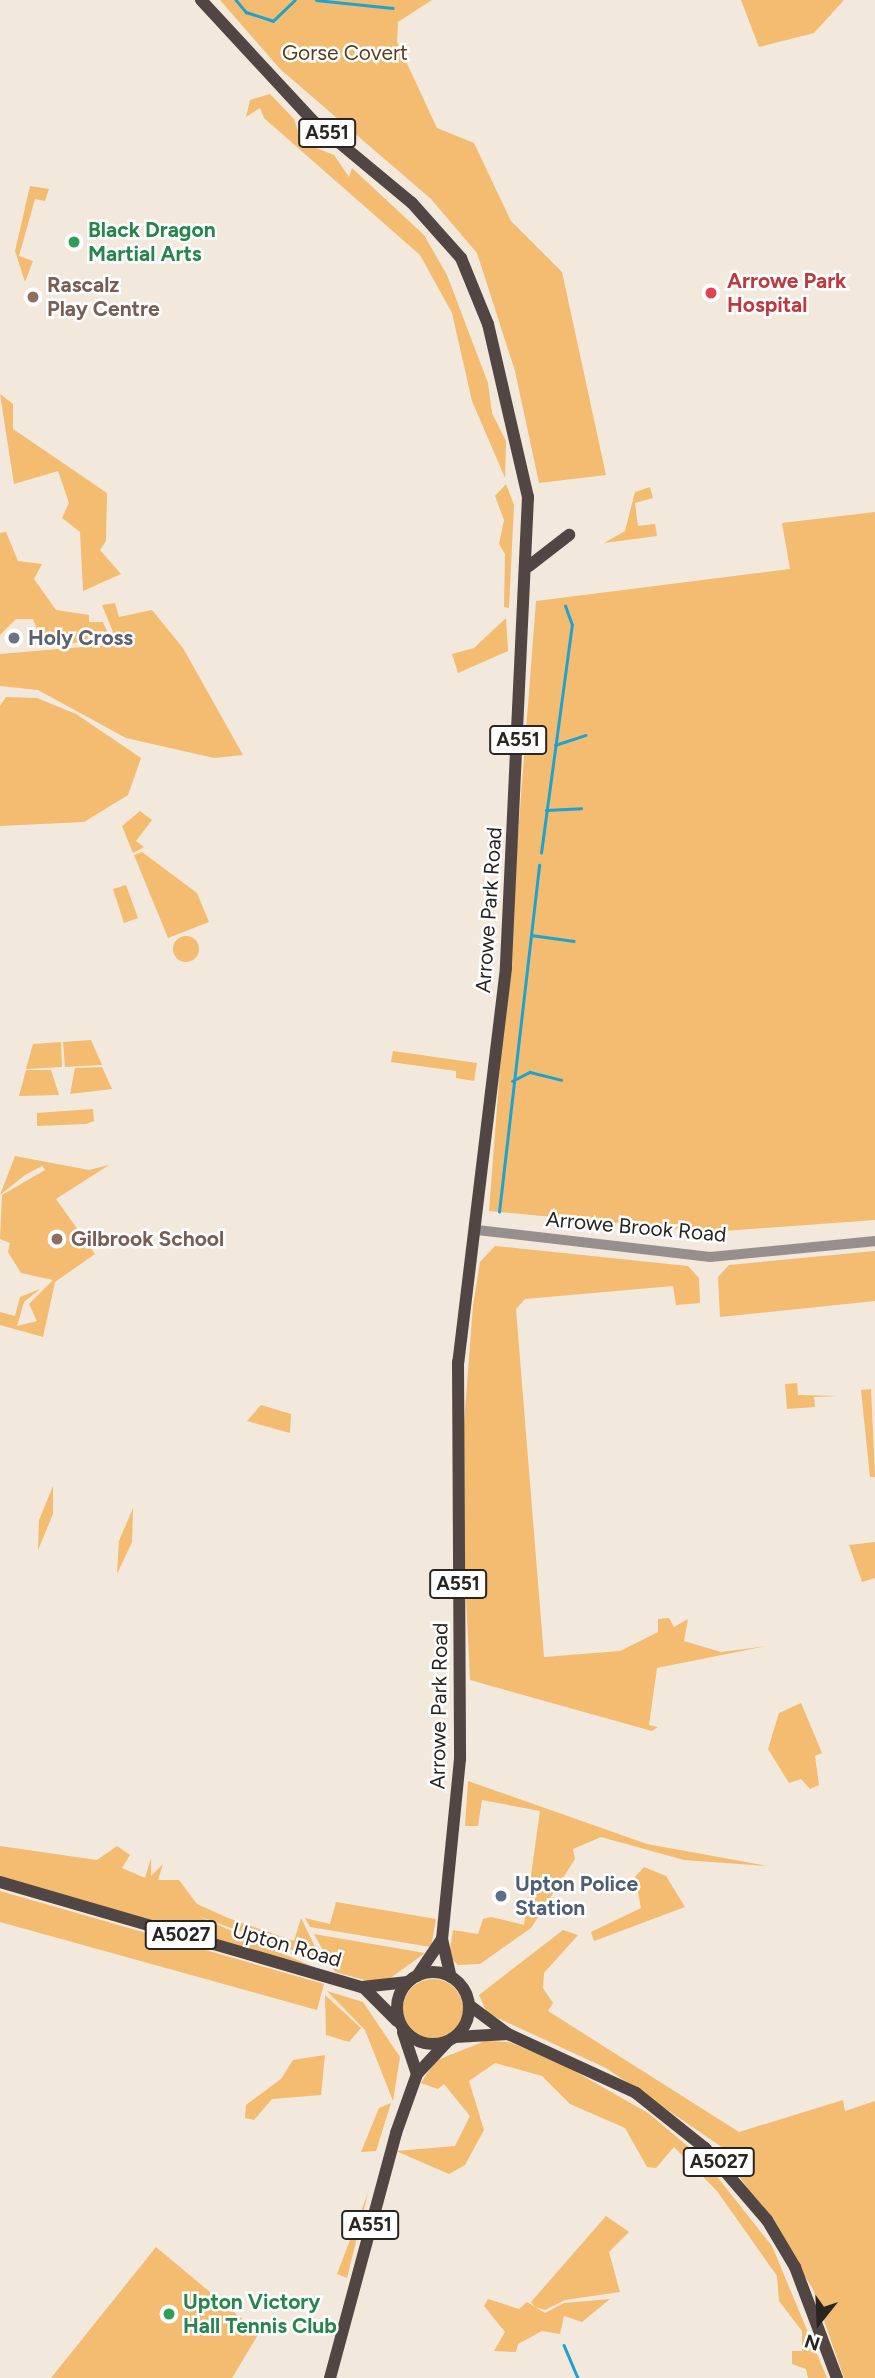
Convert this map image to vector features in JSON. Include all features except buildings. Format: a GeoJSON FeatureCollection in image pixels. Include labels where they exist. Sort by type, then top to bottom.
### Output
{"type":"FeatureCollection","features":[{"type":"Feature","properties":{"kind":"main road","name":"Arrowe Park Road"},"geometry":{"type":"LineString","coordinates":[[201,0],[312,120],[412,203],[461,258],[488,324],[522,458],[529,566],[506,968],[477,1230],[458,1362],[460,1759],[442,1938],[451,1977]]}},
{"type":"Feature","properties":{"kind":"main road"},"geometry":{"type":"LineString","coordinates":[[529,566],[569,535]]}},
{"type":"Feature","properties":{"kind":"main road","name":"Upton Road"},"geometry":{"type":"LineString","coordinates":[[0,1882],[362,1987],[412,1979]]}},
{"type":"Feature","properties":{"kind":"main road","name":"Arrowe Park Road"},"geometry":{"type":"LineString","coordinates":[[412,1979],[442,1938]]}},
{"type":"Feature","properties":{"kind":"main road"},"geometry":{"type":"LineString","coordinates":[[451,1977],[469,2005],[451,2039],[417,2074],[400,2024],[397,2001],[412,1979],[451,1977]]}},
{"type":"Feature","properties":{"kind":"main road","name":"Upton Road"},"geometry":{"type":"LineString","coordinates":[[362,1987],[400,2024]]}},
{"type":"Feature","properties":{"kind":"main road","name":"A5027"},"geometry":{"type":"LineString","coordinates":[[469,2005],[508,2034],[612,2079],[705,2148],[790,2258],[837,2378]]}},
{"type":"Feature","properties":{"kind":"main road"},"geometry":{"type":"LineString","coordinates":[[400,2024],[426,2044],[451,2039]]}},
{"type":"Feature","properties":{"kind":"main road","name":"A5027"},"geometry":{"type":"LineString","coordinates":[[451,2039],[508,2034]]}},
{"type":"Feature","properties":{"kind":"main road","name":"A551"},"geometry":{"type":"LineString","coordinates":[[330,2378],[417,2074]]}},
{"type":"Feature","properties":{"kind":"street","name":"Arrowe Brook Road"},"geometry":{"type":"LineString","coordinates":[[477,1230],[710,1257],[875,1241]]}},
{"type":"Feature","properties":{"kind":"green space","name":"Gorse Covert"},"geometry":{"type":"Polygon","coordinates":[[[220,0],[432,0],[398,22],[397,42],[437,128],[474,143],[511,221],[562,272],[606,475],[539,483],[515,371],[477,253],[431,199],[280,69],[220,0]]]}},
{"type":"Feature","properties":{"kind":"green space"},"geometry":{"type":"Polygon","coordinates":[[[741,0],[844,0],[814,33],[759,47],[741,0]]]}},
{"type":"Feature","properties":{"kind":"green space"},"geometry":{"type":"Polygon","coordinates":[[[270,94],[294,119],[299,134],[306,129],[316,148],[334,155],[349,177],[352,168],[424,235],[447,275],[488,383],[492,413],[506,441],[505,478],[472,401],[452,313],[420,255],[264,118],[260,108],[246,117],[250,100],[270,94]]]}},
{"type":"Feature","properties":{"kind":"green space"},"geometry":{"type":"Polygon","coordinates":[[[30,186],[49,189],[45,201],[35,199],[19,256],[33,261],[25,282],[15,251],[30,186]]]}},
{"type":"Feature","properties":{"kind":"green space"},"geometry":{"type":"Polygon","coordinates":[[[0,394],[13,404],[13,429],[107,493],[106,541],[100,550],[121,574],[83,591],[80,532],[62,518],[69,503],[58,471],[14,484],[0,394]]]}},
{"type":"Feature","properties":{"kind":"green space"},"geometry":{"type":"Polygon","coordinates":[[[506,484],[514,505],[509,608],[504,607],[505,554],[499,544],[504,520],[495,496],[506,484]]]}},
{"type":"Feature","properties":{"kind":"green space"},"geometry":{"type":"Polygon","coordinates":[[[650,487],[653,498],[635,503],[638,526],[655,524],[657,536],[604,543],[625,531],[635,492],[650,487]]]}},
{"type":"Feature","properties":{"kind":"green space"},"geometry":{"type":"Polygon","coordinates":[[[875,512],[875,1220],[711,1232],[489,1211],[536,601],[790,569],[782,523],[875,512]]]}},
{"type":"Feature","properties":{"kind":"green space"},"geometry":{"type":"Polygon","coordinates":[[[6,532],[18,561],[42,564],[34,579],[56,610],[89,615],[89,622],[103,622],[111,640],[43,645],[33,619],[16,619],[0,635],[0,533],[6,532]]]}},
{"type":"Feature","properties":{"kind":"green space"},"geometry":{"type":"Polygon","coordinates":[[[115,603],[119,617],[152,610],[183,648],[243,755],[214,758],[126,738],[38,690],[0,686],[0,654],[118,644],[102,605],[115,603]]]}},
{"type":"Feature","properties":{"kind":"green space"},"geometry":{"type":"Polygon","coordinates":[[[506,618],[508,651],[458,673],[452,654],[474,648],[506,618]]]}},
{"type":"Feature","properties":{"kind":"green space"},"geometry":{"type":"Polygon","coordinates":[[[6,697],[37,698],[76,714],[141,758],[128,795],[84,822],[0,826],[0,706],[6,697]]]}},
{"type":"Feature","properties":{"kind":"green space"},"geometry":{"type":"Polygon","coordinates":[[[140,811],[152,820],[136,841],[144,847],[133,853],[122,826],[140,811]]]}},
{"type":"Feature","properties":{"kind":"green space"},"geometry":{"type":"Polygon","coordinates":[[[142,852],[197,893],[209,922],[168,938],[134,855],[142,852]]]}},
{"type":"Feature","properties":{"kind":"green space"},"geometry":{"type":"Polygon","coordinates":[[[126,885],[138,918],[124,923],[113,889],[126,885]]]}},
{"type":"Feature","properties":{"kind":"green space"},"geometry":{"type":"Polygon","coordinates":[[[186,936],[195,940],[199,949],[195,958],[186,962],[177,958],[173,949],[177,940],[186,936]]]}},
{"type":"Feature","properties":{"kind":"green space"},"geometry":{"type":"Polygon","coordinates":[[[91,1040],[102,1065],[65,1067],[63,1042],[91,1040]]]}},
{"type":"Feature","properties":{"kind":"green space"},"geometry":{"type":"Polygon","coordinates":[[[61,1042],[62,1067],[26,1069],[33,1044],[61,1042]]]}},
{"type":"Feature","properties":{"kind":"green space"},"geometry":{"type":"Polygon","coordinates":[[[393,1051],[477,1063],[474,1081],[456,1078],[456,1071],[391,1062],[393,1051]]]}},
{"type":"Feature","properties":{"kind":"green space"},"geometry":{"type":"Polygon","coordinates":[[[102,1067],[112,1089],[70,1094],[75,1068],[102,1067]]]}},
{"type":"Feature","properties":{"kind":"green space"},"geometry":{"type":"Polygon","coordinates":[[[26,1070],[51,1070],[59,1095],[19,1096],[26,1070]]]}},
{"type":"Feature","properties":{"kind":"green space"},"geometry":{"type":"Polygon","coordinates":[[[93,1109],[94,1121],[86,1124],[37,1126],[37,1113],[93,1109]]]}},
{"type":"Feature","properties":{"kind":"green space"},"geometry":{"type":"Polygon","coordinates":[[[15,1156],[89,1170],[109,1165],[56,1199],[95,1254],[55,1282],[43,1337],[0,1325],[0,1312],[15,1316],[20,1297],[40,1289],[24,1302],[17,1326],[37,1321],[29,1304],[53,1280],[21,1273],[8,1252],[10,1243],[0,1239],[2,1195],[45,1170],[42,1166],[25,1175],[0,1195],[15,1156]]]}},
{"type":"Feature","properties":{"kind":"green space"},"geometry":{"type":"Polygon","coordinates":[[[495,1246],[688,1266],[699,1278],[700,1303],[676,1305],[673,1286],[525,1299],[516,1309],[544,1657],[620,1651],[658,1632],[658,1619],[669,1618],[674,1627],[688,1619],[684,1641],[721,1652],[767,1646],[657,1668],[649,1725],[658,1727],[652,1731],[470,1680],[460,1475],[473,1306],[480,1262],[495,1246]]]}},
{"type":"Feature","properties":{"kind":"green space"},"geometry":{"type":"Polygon","coordinates":[[[875,1251],[875,1301],[720,1317],[718,1277],[729,1265],[875,1251]]]}},
{"type":"Feature","properties":{"kind":"green space"},"geometry":{"type":"Polygon","coordinates":[[[797,1383],[798,1395],[837,1396],[814,1397],[815,1407],[787,1409],[785,1384],[797,1383]]]}},
{"type":"Feature","properties":{"kind":"green space"},"geometry":{"type":"Polygon","coordinates":[[[871,1389],[875,1477],[870,1477],[861,1390],[871,1389]]]}},
{"type":"Feature","properties":{"kind":"green space"},"geometry":{"type":"Polygon","coordinates":[[[261,1405],[291,1414],[290,1433],[247,1421],[261,1405]]]}},
{"type":"Feature","properties":{"kind":"green space"},"geometry":{"type":"Polygon","coordinates":[[[53,1486],[53,1514],[38,1550],[39,1520],[53,1486]]]}},
{"type":"Feature","properties":{"kind":"green space"},"geometry":{"type":"Polygon","coordinates":[[[133,1508],[132,1542],[117,1574],[119,1541],[133,1508]]]}},
{"type":"Feature","properties":{"kind":"green space"},"geometry":{"type":"Polygon","coordinates":[[[875,1542],[875,1578],[862,1582],[849,1545],[875,1542]]]}},
{"type":"Feature","properties":{"kind":"green space"},"geometry":{"type":"Polygon","coordinates":[[[801,1703],[822,1753],[815,1756],[819,1785],[810,1789],[801,1779],[789,1783],[768,1749],[779,1713],[801,1703]]]}},
{"type":"Feature","properties":{"kind":"green space"},"geometry":{"type":"Polygon","coordinates":[[[468,1781],[647,1844],[768,1866],[684,1860],[601,1837],[573,1849],[575,1859],[531,1928],[480,1964],[458,1965],[449,1956],[453,1930],[478,1934],[483,1919],[491,1917],[524,1925],[540,1811],[482,1800],[478,1826],[465,1826],[468,1781]]]}},
{"type":"Feature","properties":{"kind":"green space"},"geometry":{"type":"Polygon","coordinates":[[[0,1846],[97,1860],[117,1846],[130,1855],[122,1868],[145,1878],[151,1858],[151,1876],[163,1864],[158,1880],[179,1880],[197,1904],[228,1918],[294,1941],[301,1918],[322,1961],[198,1916],[327,1973],[0,1878],[0,1846]]]}},
{"type":"Feature","properties":{"kind":"green space"},"geometry":{"type":"Polygon","coordinates":[[[644,1867],[666,1876],[685,1907],[594,1941],[591,1932],[641,1908],[635,1877],[644,1867]]]}},
{"type":"Feature","properties":{"kind":"green space"},"geometry":{"type":"Polygon","coordinates":[[[0,1891],[324,1984],[317,2010],[0,1922],[0,1891]]]}},
{"type":"Feature","properties":{"kind":"green space"},"geometry":{"type":"Polygon","coordinates":[[[336,1902],[436,1919],[431,1947],[310,1927],[305,1918],[330,1924],[336,1902]]]}},
{"type":"Feature","properties":{"kind":"green space"},"geometry":{"type":"Polygon","coordinates":[[[563,1930],[578,1935],[544,1973],[543,1988],[553,2003],[548,2011],[739,2132],[843,2100],[845,2111],[875,2101],[875,2378],[844,2378],[813,2289],[736,2171],[732,2154],[606,2068],[487,2013],[479,1995],[563,1930]]]}},
{"type":"Feature","properties":{"kind":"green space"},"geometry":{"type":"Polygon","coordinates":[[[314,1934],[425,1953],[389,1979],[372,1982],[335,1972],[314,1934]]]}},
{"type":"Feature","properties":{"kind":"green space"},"geometry":{"type":"Polygon","coordinates":[[[433,1979],[454,1988],[463,2009],[454,2030],[433,2039],[412,2030],[403,2009],[412,1988],[433,1979]]]}},
{"type":"Feature","properties":{"kind":"green space"},"geometry":{"type":"Polygon","coordinates":[[[327,1991],[363,2002],[400,2057],[393,2101],[365,2030],[327,1991]]]}},
{"type":"Feature","properties":{"kind":"green space"},"geometry":{"type":"Polygon","coordinates":[[[325,1995],[361,2028],[349,2042],[326,2035],[325,1995]]]}},
{"type":"Feature","properties":{"kind":"green space"},"geometry":{"type":"Polygon","coordinates":[[[485,2041],[509,2042],[562,2064],[648,2113],[703,2159],[772,2246],[827,2378],[808,2378],[806,2369],[792,2364],[792,2351],[802,2351],[802,2331],[779,2301],[777,2276],[717,2191],[674,2147],[656,2168],[647,2167],[625,2128],[570,2104],[542,2076],[495,2063],[469,2081],[484,2130],[465,2165],[449,2174],[396,2151],[455,2146],[470,2116],[444,2084],[438,2089],[421,2083],[435,2061],[485,2041]]]}},
{"type":"Feature","properties":{"kind":"green space"},"geometry":{"type":"Polygon","coordinates":[[[325,2055],[321,2095],[272,2099],[254,2120],[245,2118],[246,2105],[281,2079],[293,2060],[325,2055]]]}},
{"type":"Feature","properties":{"kind":"green space"},"geometry":{"type":"Polygon","coordinates":[[[391,2103],[376,2151],[361,2152],[379,2108],[391,2103]]]}},
{"type":"Feature","properties":{"kind":"green space"},"geometry":{"type":"Polygon","coordinates":[[[368,2193],[347,2278],[337,2274],[368,2193]]]}},
{"type":"Feature","properties":{"kind":"green space"},"geometry":{"type":"Polygon","coordinates":[[[606,2216],[629,2232],[609,2252],[620,2292],[565,2300],[545,2310],[535,2307],[531,2302],[606,2216]]]}},
{"type":"Feature","properties":{"kind":"green space","name":"Upton Victory Hall Tennis Club"},"geometry":{"type":"Polygon","coordinates":[[[156,2247],[259,2333],[232,2378],[51,2378],[156,2247]]]}},
{"type":"Feature","properties":{"kind":"green space"},"geometry":{"type":"Polygon","coordinates":[[[488,2299],[519,2309],[527,2302],[545,2313],[564,2303],[610,2299],[582,2322],[564,2316],[560,2334],[542,2331],[518,2344],[516,2352],[494,2351],[505,2332],[484,2306],[488,2299]]]}},
{"type":"Feature","properties":{"kind":"waterway"},"geometry":{"type":"LineString","coordinates":[[236,0],[246,12],[273,21],[295,0]]}},
{"type":"Feature","properties":{"kind":"waterway"},"geometry":{"type":"LineString","coordinates":[[316,0],[393,8]]}},
{"type":"Feature","properties":{"kind":"waterway"},"geometry":{"type":"LineString","coordinates":[[541,853],[572,625],[565,606]]}},
{"type":"Feature","properties":{"kind":"waterway"},"geometry":{"type":"LineString","coordinates":[[555,745],[585,735]]}},
{"type":"Feature","properties":{"kind":"waterway"},"geometry":{"type":"LineString","coordinates":[[546,810],[581,808]]}},
{"type":"Feature","properties":{"kind":"waterway"},"geometry":{"type":"LineString","coordinates":[[499,1212],[539,865]]}},
{"type":"Feature","properties":{"kind":"waterway"},"geometry":{"type":"LineString","coordinates":[[531,935],[574,941]]}},
{"type":"Feature","properties":{"kind":"waterway"},"geometry":{"type":"LineString","coordinates":[[512,1081],[530,1072],[561,1080]]}},
{"type":"Feature","properties":{"kind":"waterway"},"geometry":{"type":"LineString","coordinates":[[564,2345],[578,2378]]}},
{"type":"Feature","properties":{"kind":"place","name":"Black Dragon Martial Arts"},"geometry":{"type":"Point","coordinates":[74,242]}},
{"type":"Feature","properties":{"kind":"place","name":"Arrowe Park Hospital"},"geometry":{"type":"Point","coordinates":[711,293]}},
{"type":"Feature","properties":{"kind":"place","name":"Rascalz Play Centre"},"geometry":{"type":"Point","coordinates":[33,297]}},
{"type":"Feature","properties":{"kind":"place","name":"Holy Cross"},"geometry":{"type":"Point","coordinates":[14,638]}},
{"type":"Feature","properties":{"kind":"place","name":"Gilbrook School"},"geometry":{"type":"Point","coordinates":[57,1239]}},
{"type":"Feature","properties":{"kind":"place","name":"Upton Police Station"},"geometry":{"type":"Point","coordinates":[501,1896]}},
{"type":"Feature","properties":{"kind":"place","name":"Upton Victory Hall Tennis Club"},"geometry":{"type":"Point","coordinates":[169,2314]}}]}
